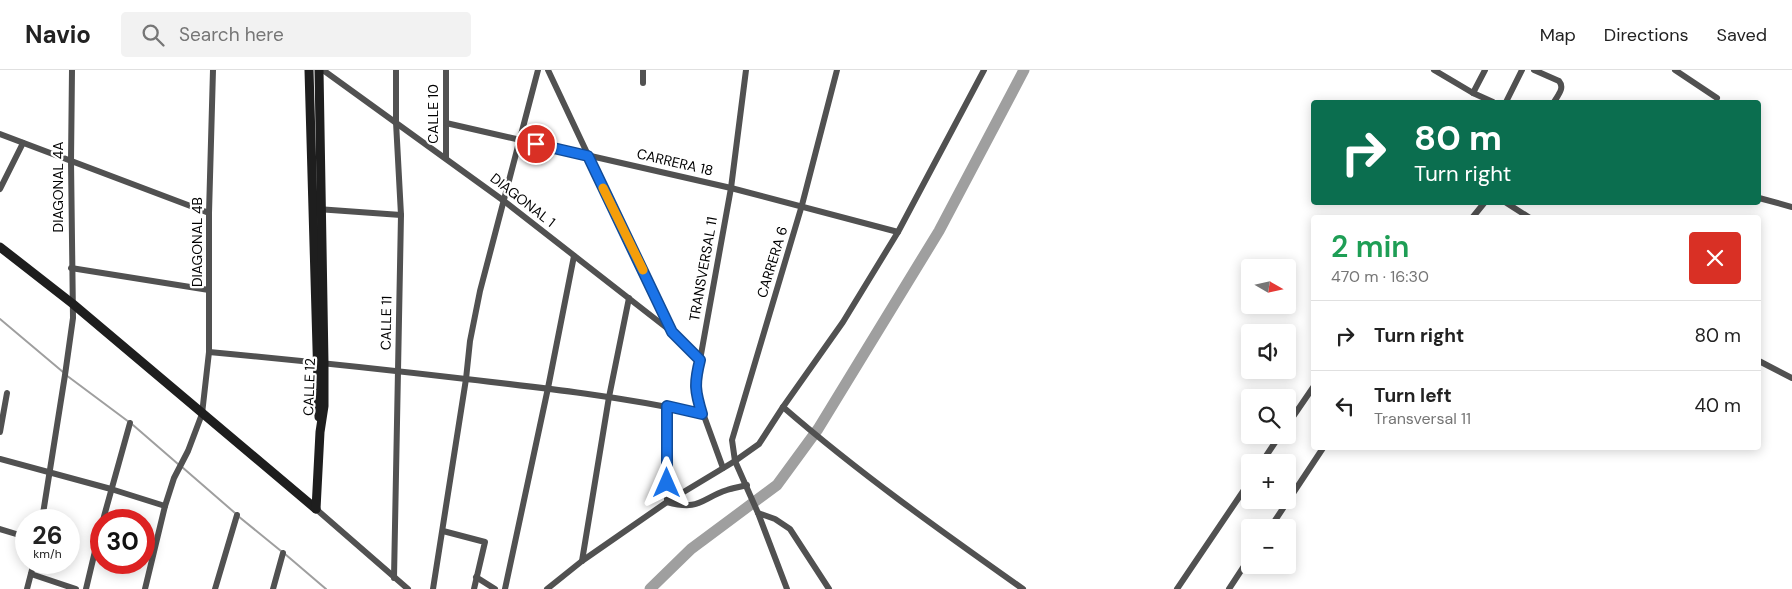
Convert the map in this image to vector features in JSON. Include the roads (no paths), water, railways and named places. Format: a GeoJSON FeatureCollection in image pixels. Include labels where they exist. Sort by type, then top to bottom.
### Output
{"type":"FeatureCollection","features":[{"type":"Feature","properties":{"kind":"street","name":"DIAGONAL 4A"},"geometry":{"type":"LineString","coordinates":[[44,509],[66,375],[73,318],[71,268],[72,70]]}},
{"type":"Feature","properties":{"kind":"street","name":"DIAGONAL 4B"},"geometry":{"type":"LineString","coordinates":[[145,589],[165,506],[174,478],[188,451],[202,414],[209,352],[209,213],[213,70]]}},
{"type":"Feature","properties":{"kind":"street","name":"CALLE 12"},"geometry":{"type":"LineString","coordinates":[[309,70],[318,210]]}},
{"type":"Feature","properties":{"kind":"street","name":"CALLE 12"},"geometry":{"type":"LineString","coordinates":[[316,509],[320,432],[324,406],[321,363],[318,210],[319,70]]}},
{"type":"Feature","properties":{"kind":"street","name":"DIAGONAL 1"},"geometry":{"type":"LineString","coordinates":[[323,70],[504,201],[672,332],[700,360]]}},
{"type":"Feature","properties":{"kind":"street","name":"CALLE 11"},"geometry":{"type":"LineString","coordinates":[[394,578],[401,215],[396,122],[396,70]]}},
{"type":"Feature","properties":{"kind":"street","name":"CALLE 10"},"geometry":{"type":"LineString","coordinates":[[446,70],[446,158]]}},
{"type":"Feature","properties":{"kind":"street"},"geometry":{"type":"LineString","coordinates":[[433,589],[466,379],[470,341],[480,291],[538,70]]}},
{"type":"Feature","properties":{"kind":"street"},"geometry":{"type":"LineString","coordinates":[[548,70],[672,332]]}},
{"type":"Feature","properties":{"kind":"street"},"geometry":{"type":"LineString","coordinates":[[643,70],[643,83]]}},
{"type":"Feature","properties":{"kind":"street","name":"TRANSVERSAL 11"},"geometry":{"type":"LineString","coordinates":[[723,468],[702,414],[696,394],[695,378],[700,360],[731,188],[746,70]]}},
{"type":"Feature","properties":{"kind":"street","name":"CARRERA 6"},"geometry":{"type":"LineString","coordinates":[[735,461],[732,440],[802,205],[837,70]]}},
{"type":"Feature","properties":{"kind":"street"},"geometry":{"type":"LineString","coordinates":[[547,589],[582,561],[666,502],[735,461],[759,444],[843,322],[898,232],[984,70]]}},
{"type":"Feature","properties":{"kind":"street"},"geometry":{"type":"LineString","coordinates":[[1436,70],[1473,93],[1489,100]]}},
{"type":"Feature","properties":{"kind":"street"},"geometry":{"type":"LineString","coordinates":[[1473,93],[1485,70]]}},
{"type":"Feature","properties":{"kind":"street"},"geometry":{"type":"LineString","coordinates":[[1507,100],[1522,70]]}},
{"type":"Feature","properties":{"kind":"street"},"geometry":{"type":"LineString","coordinates":[[1534,70],[1559,81],[1562,89],[1555,100]]}},
{"type":"Feature","properties":{"kind":"street"},"geometry":{"type":"LineString","coordinates":[[1675,70],[1717,98]]}},
{"type":"Feature","properties":{"kind":"street","name":"CARRERA 18"},"geometry":{"type":"LineString","coordinates":[[446,123],[802,205],[898,232]]}},
{"type":"Feature","properties":{"kind":"street"},"geometry":{"type":"LineString","coordinates":[[0,134],[209,213]]}},
{"type":"Feature","properties":{"kind":"street"},"geometry":{"type":"LineString","coordinates":[[0,189],[23,142]]}},
{"type":"Feature","properties":{"kind":"street"},"geometry":{"type":"LineString","coordinates":[[1761,198],[1792,206]]}},
{"type":"Feature","properties":{"kind":"street"},"geometry":{"type":"LineString","coordinates":[[1474,215],[1483,205]]}},
{"type":"Feature","properties":{"kind":"street"},"geometry":{"type":"LineString","coordinates":[[1509,205],[1525,215]]}},
{"type":"Feature","properties":{"kind":"street"},"geometry":{"type":"LineString","coordinates":[[318,210],[401,215]]}},
{"type":"Feature","properties":{"kind":"street"},"geometry":{"type":"LineString","coordinates":[[0,246],[73,304],[408,589]]}},
{"type":"Feature","properties":{"kind":"street"},"geometry":{"type":"LineString","coordinates":[[505,589],[574,256]]}},
{"type":"Feature","properties":{"kind":"street"},"geometry":{"type":"LineString","coordinates":[[71,268],[209,290]]}},
{"type":"Feature","properties":{"kind":"street"},"geometry":{"type":"LineString","coordinates":[[582,561],[609,397],[629,298]]}},
{"type":"Feature","properties":{"kind":"street"},"geometry":{"type":"LineString","coordinates":[[209,352],[548,388],[667,406],[702,414]]}},
{"type":"Feature","properties":{"kind":"street"},"geometry":{"type":"LineString","coordinates":[[1761,362],[1792,378]]}},
{"type":"Feature","properties":{"kind":"street"},"geometry":{"type":"LineString","coordinates":[[1296,412],[1311,390]]}},
{"type":"Feature","properties":{"kind":"street"},"geometry":{"type":"LineString","coordinates":[[0,432],[8,393]]}},
{"type":"Feature","properties":{"kind":"street"},"geometry":{"type":"LineString","coordinates":[[666,502],[667,406]]}},
{"type":"Feature","properties":{"kind":"street"},"geometry":{"type":"LineString","coordinates":[[783,407],[838,454],[934,526],[1023,589]]}},
{"type":"Feature","properties":{"kind":"street"},"geometry":{"type":"LineString","coordinates":[[106,509],[130,423]]}},
{"type":"Feature","properties":{"kind":"street"},"geometry":{"type":"LineString","coordinates":[[1276,519],[1322,450]]}},
{"type":"Feature","properties":{"kind":"street"},"geometry":{"type":"LineString","coordinates":[[0,459],[111,488],[165,506]]}},
{"type":"Feature","properties":{"kind":"street"},"geometry":{"type":"LineString","coordinates":[[735,461],[747,485],[787,589]]}},
{"type":"Feature","properties":{"kind":"street"},"geometry":{"type":"LineString","coordinates":[[666,502],[689,506],[700,504],[726,490],[747,485]]}},
{"type":"Feature","properties":{"kind":"street"},"geometry":{"type":"LineString","coordinates":[[1177,589],[1241,494]]}},
{"type":"Feature","properties":{"kind":"street"},"geometry":{"type":"LineString","coordinates":[[758,513],[775,519],[790,529],[829,589]]}},
{"type":"Feature","properties":{"kind":"street"},"geometry":{"type":"LineString","coordinates":[[215,589],[237,516]]}},
{"type":"Feature","properties":{"kind":"street"},"geometry":{"type":"LineString","coordinates":[[0,529],[15,534]]}},
{"type":"Feature","properties":{"kind":"street"},"geometry":{"type":"LineString","coordinates":[[443,531],[486,542],[474,589]]}},
{"type":"Feature","properties":{"kind":"street"},"geometry":{"type":"LineString","coordinates":[[273,589],[283,553]]}},
{"type":"Feature","properties":{"kind":"street"},"geometry":{"type":"LineString","coordinates":[[1229,589],[1241,571]]}},
{"type":"Feature","properties":{"kind":"street"},"geometry":{"type":"LineString","coordinates":[[86,589],[90,572]]}},
{"type":"Feature","properties":{"kind":"street"},"geometry":{"type":"LineString","coordinates":[[27,589],[31,574],[76,589]]}},
{"type":"Feature","properties":{"kind":"street"},"geometry":{"type":"LineString","coordinates":[[476,577],[495,589]]}},
{"type":"Feature","properties":{"kind":"waterway"},"geometry":{"type":"LineString","coordinates":[[650,589],[691,549],[777,485],[818,429],[939,231],[1024,70]]}},
{"type":"Feature","properties":{"kind":"waterway"},"geometry":{"type":"LineString","coordinates":[[0,319],[63,372]]}},
{"type":"Feature","properties":{"kind":"waterway"},"geometry":{"type":"LineString","coordinates":[[66,375],[129,422]]}},
{"type":"Feature","properties":{"kind":"waterway"},"geometry":{"type":"LineString","coordinates":[[133,425],[178,464]]}},
{"type":"Feature","properties":{"kind":"waterway"},"geometry":{"type":"LineString","coordinates":[[182,467],[235,513]]}},
{"type":"Feature","properties":{"kind":"waterway"},"geometry":{"type":"LineString","coordinates":[[238,516],[281,551]]}},
{"type":"Feature","properties":{"kind":"waterway"},"geometry":{"type":"LineString","coordinates":[[285,554],[326,589]]}}]}
